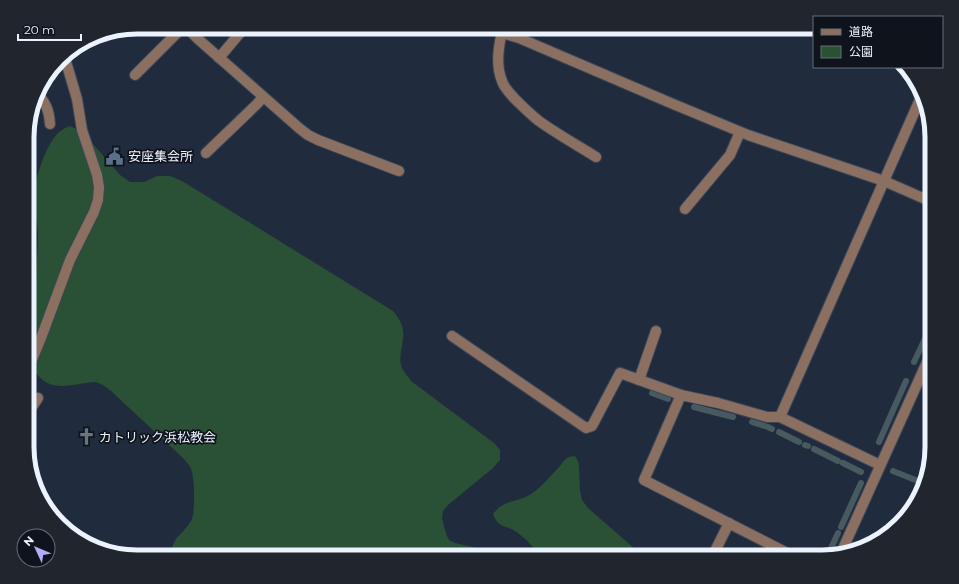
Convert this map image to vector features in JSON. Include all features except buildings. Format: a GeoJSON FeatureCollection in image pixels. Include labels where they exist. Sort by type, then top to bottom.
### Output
{"type":"FeatureCollection","features":[{"type":"Feature","properties":{"kind":"street"},"geometry":{"type":"LineString","coordinates":[[135,75],[176,34]]}},
{"type":"Feature","properties":{"kind":"street"},"geometry":{"type":"LineString","coordinates":[[193,34],[308,135],[399,171]]}},
{"type":"Feature","properties":{"kind":"street"},"geometry":{"type":"LineString","coordinates":[[219,58],[239,34]]}},
{"type":"Feature","properties":{"kind":"street"},"geometry":{"type":"LineString","coordinates":[[502,34],[498,56],[499,71],[502,83],[526,110],[539,121],[596,157]]}},
{"type":"Feature","properties":{"kind":"street"},"geometry":{"type":"LineString","coordinates":[[511,34],[740,132],[884,181],[925,199]]}},
{"type":"Feature","properties":{"kind":"street"},"geometry":{"type":"LineString","coordinates":[[34,355],[70,260],[94,212],[98,200],[99,187],[97,175],[82,130],[77,99],[66,63]]}},
{"type":"Feature","properties":{"kind":"street"},"geometry":{"type":"LineString","coordinates":[[206,153],[264,97]]}},
{"type":"Feature","properties":{"kind":"street"},"geometry":{"type":"LineString","coordinates":[[42,99],[46,104],[50,114],[50,124]]}},
{"type":"Feature","properties":{"kind":"street"},"geometry":{"type":"LineString","coordinates":[[780,417],[919,102]]}},
{"type":"Feature","properties":{"kind":"street"},"geometry":{"type":"LineString","coordinates":[[685,209],[730,156],[740,132]]}},
{"type":"Feature","properties":{"kind":"street"},"geometry":{"type":"LineString","coordinates":[[639,380],[656,331]]}},
{"type":"Feature","properties":{"kind":"street"},"geometry":{"type":"LineString","coordinates":[[452,336],[586,428],[592,426],[620,373],[681,395],[767,417],[780,417],[880,465]]}},
{"type":"Feature","properties":{"kind":"street"},"geometry":{"type":"LineString","coordinates":[[843,548],[925,366]]}},
{"type":"Feature","properties":{"kind":"street"},"geometry":{"type":"LineString","coordinates":[[681,395],[644,480],[781,550]]}},
{"type":"Feature","properties":{"kind":"street"},"geometry":{"type":"LineString","coordinates":[[34,404],[38,398]]}},
{"type":"Feature","properties":{"kind":"street"},"geometry":{"type":"LineString","coordinates":[[716,550],[729,523]]}},
{"type":"Feature","properties":{"kind":"green space"},"geometry":{"type":"Polygon","coordinates":[[[70,126],[79,130],[120,175],[130,182],[144,182],[157,176],[170,176],[182,181],[393,311],[402,325],[403,340],[400,358],[403,370],[411,381],[494,443],[500,450],[500,460],[493,468],[448,505],[443,511],[442,518],[449,540],[455,543],[483,550],[172,550],[176,539],[189,525],[193,515],[194,487],[189,465],[111,391],[99,383],[95,382],[66,386],[49,384],[44,381],[34,370],[34,306],[38,238],[34,208],[34,191],[40,168],[49,146],[57,134],[70,126]]]}},
{"type":"Feature","properties":{"kind":"green space"},"geometry":{"type":"Polygon","coordinates":[[[575,456],[578,461],[582,500],[588,508],[636,550],[535,550],[514,530],[501,525],[495,519],[493,514],[497,509],[506,503],[521,499],[531,494],[543,484],[569,457],[575,456]]]}},
{"type":"Feature","properties":{"kind":"waterway"},"geometry":{"type":"LineString","coordinates":[[914,362],[925,339]]}},
{"type":"Feature","properties":{"kind":"waterway"},"geometry":{"type":"LineString","coordinates":[[879,442],[906,381]]}},
{"type":"Feature","properties":{"kind":"waterway"},"geometry":{"type":"LineString","coordinates":[[652,393],[668,399]]}},
{"type":"Feature","properties":{"kind":"waterway"},"geometry":{"type":"LineString","coordinates":[[694,407],[733,417]]}},
{"type":"Feature","properties":{"kind":"waterway"},"geometry":{"type":"LineString","coordinates":[[752,422],[772,429]]}},
{"type":"Feature","properties":{"kind":"waterway"},"geometry":{"type":"LineString","coordinates":[[779,432],[799,442]]}},
{"type":"Feature","properties":{"kind":"waterway"},"geometry":{"type":"LineString","coordinates":[[814,449],[838,461]]}},
{"type":"Feature","properties":{"kind":"waterway"},"geometry":{"type":"LineString","coordinates":[[843,463],[861,472]]}},
{"type":"Feature","properties":{"kind":"waterway"},"geometry":{"type":"LineString","coordinates":[[893,471],[919,481]]}},
{"type":"Feature","properties":{"kind":"waterway"},"geometry":{"type":"LineString","coordinates":[[841,527],[861,483]]}},
{"type":"Feature","properties":{"kind":"waterway"},"geometry":{"type":"LineString","coordinates":[[830,550],[838,533]]}},
{"type":"Feature","properties":{"kind":"place","name":"安座集会所"},"geometry":{"type":"Point","coordinates":[115,156]}},
{"type":"Feature","properties":{"kind":"place","name":"カトリック浜松教会"},"geometry":{"type":"Point","coordinates":[86,437]}}]}
